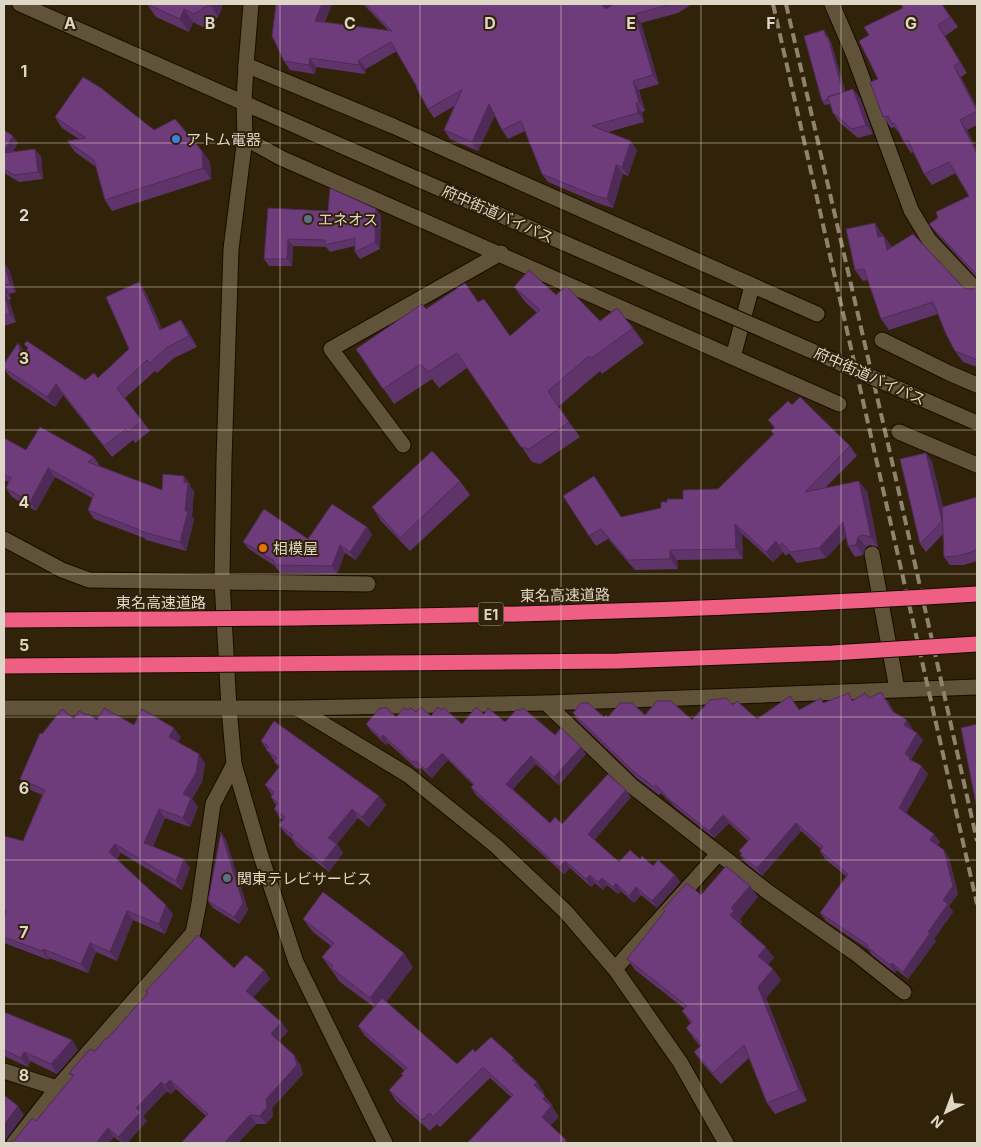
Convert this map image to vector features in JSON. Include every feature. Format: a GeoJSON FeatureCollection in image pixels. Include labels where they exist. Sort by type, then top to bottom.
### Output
{"type":"FeatureCollection","features":[{"type":"Feature","properties":{"kind":"highway","name":"東名高速道路"},"geometry":{"type":"LineString","coordinates":[[4,620],[226,619],[615,612],[977,594]]}},
{"type":"Feature","properties":{"kind":"highway"},"geometry":{"type":"LineString","coordinates":[[4,666],[618,661],[832,653],[977,644]]}},
{"type":"Feature","properties":{"kind":"street","name":"府中街道バイパス"},"geometry":{"type":"LineString","coordinates":[[20,4],[977,423]]}},
{"type":"Feature","properties":{"kind":"street"},"geometry":{"type":"LineString","coordinates":[[251,4],[244,101],[245,138],[231,248],[224,450],[222,581],[234,764],[261,856],[296,962],[385,1143]]}},
{"type":"Feature","properties":{"kind":"street"},"geometry":{"type":"LineString","coordinates":[[832,4],[853,53],[911,210],[929,240],[977,291]]}},
{"type":"Feature","properties":{"kind":"street"},"geometry":{"type":"LineString","coordinates":[[246,65],[393,126],[817,314]]}},
{"type":"Feature","properties":{"kind":"street"},"geometry":{"type":"LineString","coordinates":[[245,138],[281,158],[501,253],[839,404]]}},
{"type":"Feature","properties":{"kind":"street"},"geometry":{"type":"LineString","coordinates":[[403,445],[331,349],[501,253]]}},
{"type":"Feature","properties":{"kind":"street"},"geometry":{"type":"LineString","coordinates":[[733,357],[752,286]]}},
{"type":"Feature","properties":{"kind":"street"},"geometry":{"type":"LineString","coordinates":[[882,340],[977,385]]}},
{"type":"Feature","properties":{"kind":"street"},"geometry":{"type":"LineString","coordinates":[[899,432],[977,465]]}},
{"type":"Feature","properties":{"kind":"street"},"geometry":{"type":"LineString","coordinates":[[4,539],[62,570],[89,580],[368,584]]}},
{"type":"Feature","properties":{"kind":"street"},"geometry":{"type":"LineString","coordinates":[[872,554],[896,689]]}},
{"type":"Feature","properties":{"kind":"street"},"geometry":{"type":"LineString","coordinates":[[4,708],[297,708],[546,703],[977,687]]}},
{"type":"Feature","properties":{"kind":"street"},"geometry":{"type":"LineString","coordinates":[[546,703],[632,786],[768,892],[855,953],[904,992]]}},
{"type":"Feature","properties":{"kind":"street"},"geometry":{"type":"LineString","coordinates":[[297,708],[408,776],[496,846],[566,912],[615,969],[680,1062],[726,1143]]}},
{"type":"Feature","properties":{"kind":"street"},"geometry":{"type":"LineString","coordinates":[[14,1143],[57,1088],[193,933],[213,804],[234,764]]}},
{"type":"Feature","properties":{"kind":"street"},"geometry":{"type":"LineString","coordinates":[[615,969],[718,854]]}},
{"type":"Feature","properties":{"kind":"street"},"geometry":{"type":"LineString","coordinates":[[4,1071],[57,1088]]}},
{"type":"Feature","properties":{"kind":"building"},"geometry":{"type":"Polygon","coordinates":[[[147,4],[210,4],[194,14],[184,9],[180,19],[147,4]]]}},
{"type":"Feature","properties":{"kind":"building"},"geometry":{"type":"Polygon","coordinates":[[[276,4],[322,4],[315,21],[392,31],[365,4],[603,4],[606,9],[613,4],[672,4],[635,14],[653,75],[633,81],[639,102],[636,103],[638,113],[592,126],[631,141],[622,167],[616,165],[607,199],[542,174],[521,121],[502,130],[489,104],[472,142],[444,130],[462,90],[428,109],[391,42],[359,60],[359,65],[310,58],[309,65],[284,61],[272,36],[276,4]]]}},
{"type":"Feature","properties":{"kind":"building"},"geometry":{"type":"Polygon","coordinates":[[[901,4],[942,4],[950,17],[938,25],[960,62],[954,66],[977,111],[960,120],[977,151],[977,277],[929,224],[938,218],[936,212],[969,196],[949,162],[924,174],[908,140],[904,142],[894,123],[892,124],[888,116],[883,117],[870,82],[878,79],[859,41],[869,35],[864,27],[903,8],[901,4]]]}},
{"type":"Feature","properties":{"kind":"building"},"geometry":{"type":"Polygon","coordinates":[[[824,30],[826,37],[828,37],[843,92],[822,101],[804,36],[824,30]]]}},
{"type":"Feature","properties":{"kind":"building"},"geometry":{"type":"Polygon","coordinates":[[[83,77],[101,88],[154,130],[175,119],[202,151],[203,168],[105,200],[94,160],[67,141],[86,138],[55,117],[83,77]]]}},
{"type":"Feature","properties":{"kind":"building"},"geometry":{"type":"Polygon","coordinates":[[[853,89],[866,125],[852,129],[833,113],[828,97],[853,89]]]}},
{"type":"Feature","properties":{"kind":"building"},"geometry":{"type":"Polygon","coordinates":[[[4,130],[13,136],[4,151],[4,130]]]}},
{"type":"Feature","properties":{"kind":"building"},"geometry":{"type":"Polygon","coordinates":[[[35,149],[38,172],[14,175],[4,169],[4,153],[35,149]]]}},
{"type":"Feature","properties":{"kind":"building"},"geometry":{"type":"Polygon","coordinates":[[[330,188],[376,209],[375,242],[355,252],[355,238],[325,245],[325,240],[288,239],[287,259],[264,259],[268,208],[328,211],[330,188]]]}},
{"type":"Feature","properties":{"kind":"building"},"geometry":{"type":"Polygon","coordinates":[[[875,223],[878,237],[884,236],[887,250],[913,234],[963,287],[972,289],[977,285],[977,360],[955,351],[933,302],[881,319],[864,269],[855,270],[846,229],[875,223]]]}},
{"type":"Feature","properties":{"kind":"building"},"geometry":{"type":"Polygon","coordinates":[[[4,264],[10,284],[4,285],[4,264]]]}},
{"type":"Feature","properties":{"kind":"building"},"geometry":{"type":"Polygon","coordinates":[[[529,270],[556,295],[566,286],[600,321],[617,308],[633,328],[592,358],[589,356],[548,391],[569,422],[529,449],[521,447],[457,353],[428,372],[421,364],[383,389],[356,349],[422,304],[426,309],[465,283],[478,302],[484,299],[510,336],[540,310],[514,287],[529,270]]]}},
{"type":"Feature","properties":{"kind":"building"},"geometry":{"type":"Polygon","coordinates":[[[139,282],[160,330],[181,320],[189,336],[166,348],[150,363],[147,360],[117,388],[142,421],[128,432],[126,429],[104,446],[56,384],[47,397],[4,368],[4,364],[18,343],[22,356],[28,348],[24,344],[27,341],[85,380],[94,373],[98,378],[129,349],[106,297],[139,282]]]}},
{"type":"Feature","properties":{"kind":"building"},"geometry":{"type":"Polygon","coordinates":[[[4,293],[10,314],[4,316],[4,293]]]}},
{"type":"Feature","properties":{"kind":"building"},"geometry":{"type":"Polygon","coordinates":[[[800,397],[850,446],[805,492],[859,481],[871,537],[863,535],[858,537],[856,545],[848,546],[843,522],[819,548],[790,552],[782,543],[779,546],[776,541],[766,552],[735,524],[736,549],[670,550],[670,559],[628,560],[601,529],[589,536],[563,496],[594,476],[621,517],[661,508],[661,502],[667,502],[667,499],[683,499],[683,490],[718,489],[774,434],[771,431],[775,427],[768,420],[788,401],[792,405],[800,397]]]}},
{"type":"Feature","properties":{"kind":"building"},"geometry":{"type":"Polygon","coordinates":[[[40,427],[94,457],[88,462],[162,490],[163,474],[184,476],[184,482],[188,483],[185,511],[188,511],[180,542],[140,531],[88,510],[94,494],[48,468],[30,502],[6,488],[11,478],[4,474],[4,438],[26,450],[40,427]]]}},
{"type":"Feature","properties":{"kind":"building"},"geometry":{"type":"Polygon","coordinates":[[[432,451],[460,481],[400,538],[372,507],[432,451]]]}},
{"type":"Feature","properties":{"kind":"building"},"geometry":{"type":"Polygon","coordinates":[[[926,453],[942,521],[920,544],[900,459],[926,453]]]}},
{"type":"Feature","properties":{"kind":"building"},"geometry":{"type":"Polygon","coordinates":[[[977,497],[977,550],[958,556],[944,557],[942,507],[977,497]]]}},
{"type":"Feature","properties":{"kind":"building"},"geometry":{"type":"Polygon","coordinates":[[[332,504],[367,527],[350,552],[340,545],[332,566],[275,565],[273,560],[243,542],[264,509],[308,539],[332,504]]]}},
{"type":"Feature","properties":{"kind":"building"},"geometry":{"type":"Polygon","coordinates":[[[881,692],[892,711],[907,720],[904,725],[917,733],[905,754],[910,757],[909,759],[922,766],[899,808],[934,834],[930,840],[944,850],[953,886],[943,900],[948,904],[903,972],[892,963],[890,965],[867,947],[868,945],[820,913],[848,874],[820,851],[823,847],[796,823],[757,868],[740,855],[742,853],[739,851],[750,839],[723,815],[709,831],[670,800],[656,785],[654,787],[633,771],[573,713],[581,703],[588,703],[604,717],[606,715],[608,717],[620,703],[632,703],[645,715],[657,701],[671,701],[692,720],[710,700],[726,698],[733,705],[737,701],[757,719],[790,696],[799,710],[821,698],[823,703],[849,693],[852,701],[865,693],[869,698],[881,692]]]}},
{"type":"Feature","properties":{"kind":"building"},"geometry":{"type":"Polygon","coordinates":[[[421,707],[431,716],[438,707],[442,710],[444,708],[462,724],[476,707],[484,714],[488,708],[505,722],[517,709],[520,711],[523,708],[555,735],[561,728],[581,747],[554,777],[531,756],[506,784],[550,823],[555,817],[562,824],[608,774],[626,790],[588,834],[619,862],[630,850],[640,859],[642,856],[653,866],[658,860],[675,875],[652,901],[636,887],[629,896],[616,883],[613,887],[602,878],[598,882],[590,875],[586,879],[565,861],[559,867],[471,787],[474,784],[442,753],[426,770],[416,761],[412,762],[383,735],[381,738],[366,724],[380,708],[387,708],[396,717],[404,708],[408,710],[411,708],[416,712],[421,707]]]}},
{"type":"Feature","properties":{"kind":"building"},"geometry":{"type":"Polygon","coordinates":[[[104,708],[134,725],[142,709],[174,728],[169,737],[199,754],[196,773],[183,794],[191,798],[183,818],[159,809],[144,843],[184,859],[176,881],[115,844],[109,852],[166,905],[159,924],[127,911],[110,952],[90,943],[81,964],[43,949],[42,951],[4,937],[4,916],[6,911],[4,911],[4,836],[23,841],[45,790],[20,779],[40,733],[42,734],[62,709],[74,719],[79,711],[97,720],[104,708]]]}},
{"type":"Feature","properties":{"kind":"building"},"geometry":{"type":"Polygon","coordinates":[[[274,721],[379,796],[362,817],[352,809],[328,838],[337,844],[322,863],[291,838],[293,835],[279,825],[285,817],[274,809],[278,803],[271,797],[274,792],[265,785],[280,766],[274,762],[277,758],[266,750],[269,747],[261,741],[274,721]]]}},
{"type":"Feature","properties":{"kind":"building"},"geometry":{"type":"Polygon","coordinates":[[[977,724],[977,809],[961,728],[977,724]]]}},
{"type":"Feature","properties":{"kind":"building"},"geometry":{"type":"Polygon","coordinates":[[[221,832],[243,903],[234,917],[208,901],[221,832]]]}},
{"type":"Feature","properties":{"kind":"building"},"geometry":{"type":"Polygon","coordinates":[[[726,866],[750,886],[731,908],[734,911],[730,915],[766,947],[758,956],[773,969],[758,987],[799,1090],[767,1103],[744,1045],[713,1073],[694,1052],[702,1045],[686,1028],[692,1022],[682,1011],[687,1006],[627,959],[665,911],[663,909],[687,883],[701,895],[726,866]]]}},
{"type":"Feature","properties":{"kind":"building"},"geometry":{"type":"Polygon","coordinates":[[[323,892],[404,953],[370,998],[331,968],[333,966],[322,957],[334,943],[303,919],[323,892]]]}},
{"type":"Feature","properties":{"kind":"building"},"geometry":{"type":"Polygon","coordinates":[[[198,935],[234,968],[246,955],[264,970],[246,991],[281,1022],[271,1034],[294,1055],[297,1065],[266,1099],[267,1107],[260,1116],[250,1115],[224,1143],[181,1143],[208,1114],[170,1080],[165,1085],[161,1082],[136,1108],[141,1112],[118,1137],[108,1128],[96,1143],[7,1143],[15,1140],[32,1118],[36,1121],[74,1075],[69,1073],[90,1049],[95,1051],[107,1039],[148,993],[146,991],[198,935]]]}},
{"type":"Feature","properties":{"kind":"building"},"geometry":{"type":"Polygon","coordinates":[[[382,998],[457,1064],[473,1049],[475,1052],[491,1037],[514,1058],[512,1060],[537,1082],[534,1085],[545,1096],[543,1099],[551,1106],[542,1117],[566,1140],[563,1143],[467,1143],[513,1095],[483,1067],[433,1117],[430,1113],[422,1120],[389,1090],[407,1068],[358,1026],[382,998]]]}},
{"type":"Feature","properties":{"kind":"building"},"geometry":{"type":"Polygon","coordinates":[[[4,1012],[72,1040],[51,1064],[24,1052],[21,1058],[4,1050],[4,1012]]]}},
{"type":"Feature","properties":{"kind":"building"},"geometry":{"type":"Polygon","coordinates":[[[4,1095],[18,1106],[4,1125],[4,1095]]]}},
{"type":"Feature","properties":{"kind":"railway"},"geometry":{"type":"LineString","coordinates":[[773,4],[977,904]]}},
{"type":"Feature","properties":{"kind":"railway"},"geometry":{"type":"LineString","coordinates":[[786,4],[891,457],[977,841]]}},
{"type":"Feature","properties":{"kind":"place","name":"アトム電器"},"geometry":{"type":"Point","coordinates":[176,139]}},
{"type":"Feature","properties":{"kind":"place","name":"エネオス"},"geometry":{"type":"Point","coordinates":[308,219]}},
{"type":"Feature","properties":{"kind":"place","name":"相模屋"},"geometry":{"type":"Point","coordinates":[263,548]}},
{"type":"Feature","properties":{"kind":"place","name":"関東テレビサービス"},"geometry":{"type":"Point","coordinates":[227,878]}}]}
